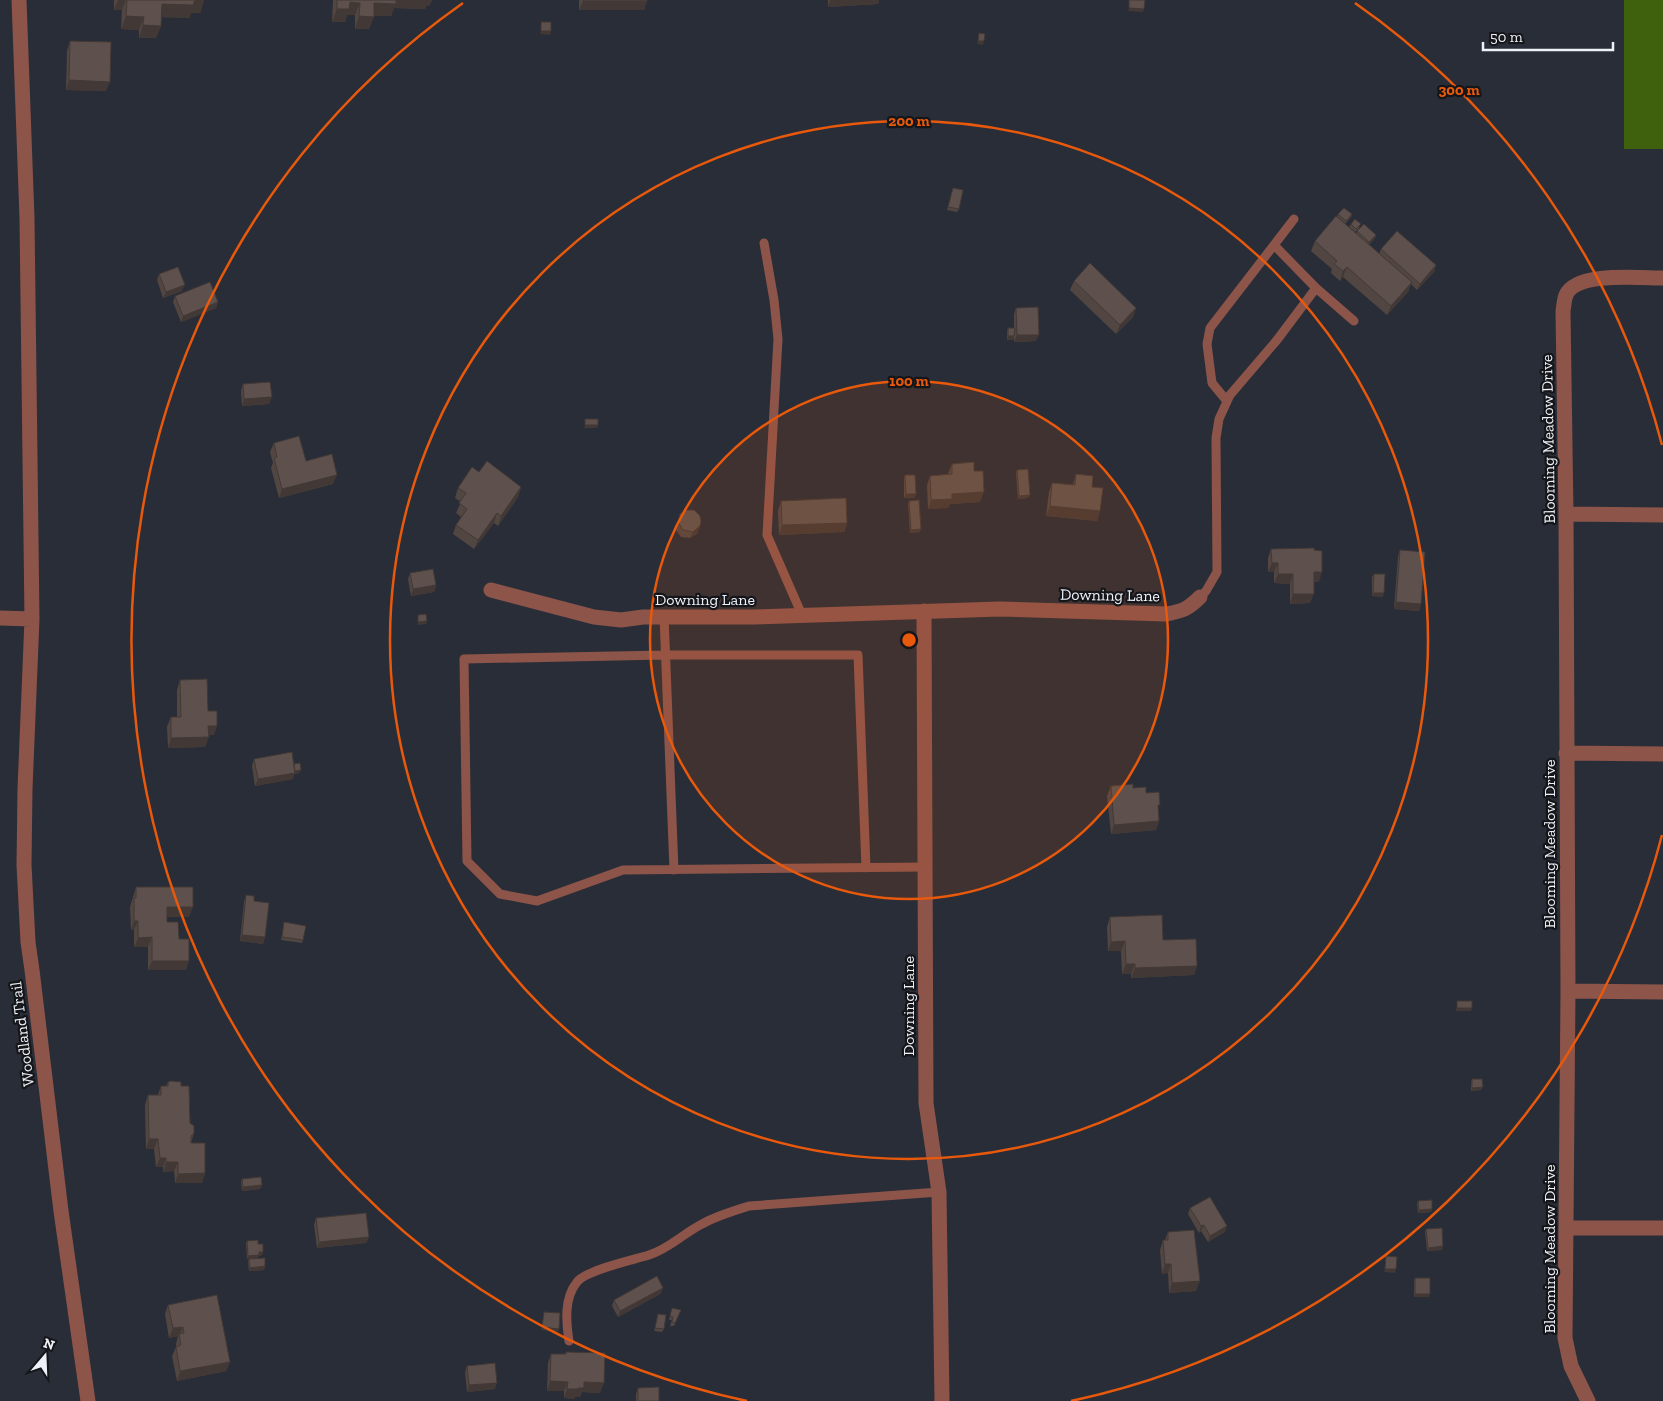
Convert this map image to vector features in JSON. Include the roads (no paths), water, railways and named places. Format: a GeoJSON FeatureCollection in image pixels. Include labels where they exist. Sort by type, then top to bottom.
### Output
{"type":"FeatureCollection","features":[{"type":"Feature","properties":{"kind":"street","name":"Woodland Trail"},"geometry":{"type":"LineString","coordinates":[[19,0],[27,218],[32,619],[24,866],[28,942],[60,1208],[88,1401]]}},
{"type":"Feature","properties":{"kind":"street","name":"Blooming Meadow Drive"},"geometry":{"type":"LineString","coordinates":[[1588,1401],[1571,1366],[1565,1338],[1568,991],[1564,311],[1566,294],[1574,286],[1587,280],[1608,277],[1663,278]]}},
{"type":"Feature","properties":{"kind":"street"},"geometry":{"type":"LineString","coordinates":[[1566,514],[1663,516]]}},
{"type":"Feature","properties":{"kind":"street","name":"Downing Lane"},"geometry":{"type":"LineString","coordinates":[[491,590],[594,617],[621,620],[642,616],[752,617],[1000,609],[1166,614],[1182,612],[1200,597]]}},
{"type":"Feature","properties":{"kind":"street","name":"Downing Lane"},"geometry":{"type":"LineString","coordinates":[[924,611],[926,1103],[939,1192],[942,1401]]}},
{"type":"Feature","properties":{"kind":"street"},"geometry":{"type":"LineString","coordinates":[[0,618],[32,619]]}},
{"type":"Feature","properties":{"kind":"street"},"geometry":{"type":"LineString","coordinates":[[1566,753],[1663,754]]}},
{"type":"Feature","properties":{"kind":"street"},"geometry":{"type":"LineString","coordinates":[[1568,991],[1663,992]]}},
{"type":"Feature","properties":{"kind":"street"},"geometry":{"type":"LineString","coordinates":[[1566,1228],[1663,1228]]}},
{"type":"Feature","properties":{"kind":"lane"},"geometry":{"type":"LineString","coordinates":[[1228,401],[1212,383],[1207,344],[1210,328],[1294,219]]}},
{"type":"Feature","properties":{"kind":"lane"},"geometry":{"type":"LineString","coordinates":[[764,243],[774,300],[778,339],[767,535],[802,615]]}},
{"type":"Feature","properties":{"kind":"lane"},"geometry":{"type":"LineString","coordinates":[[1274,245],[1316,288],[1354,322]]}},
{"type":"Feature","properties":{"kind":"lane"},"geometry":{"type":"LineString","coordinates":[[1200,597],[1206,591],[1217,572],[1216,438],[1219,419],[1230,396],[1316,288]]}},
{"type":"Feature","properties":{"kind":"lane"},"geometry":{"type":"LineString","coordinates":[[664,616],[674,870]]}},
{"type":"Feature","properties":{"kind":"lane"},"geometry":{"type":"LineString","coordinates":[[866,868],[858,655],[665,655],[464,659],[467,862],[500,894],[537,901],[624,870],[674,870],[866,868],[925,867]]}},
{"type":"Feature","properties":{"kind":"lane"},"geometry":{"type":"LineString","coordinates":[[569,1341],[566,1318],[570,1295],[578,1280],[590,1273],[652,1254],[681,1239],[701,1224],[723,1214],[749,1206],[939,1192]]}}]}
